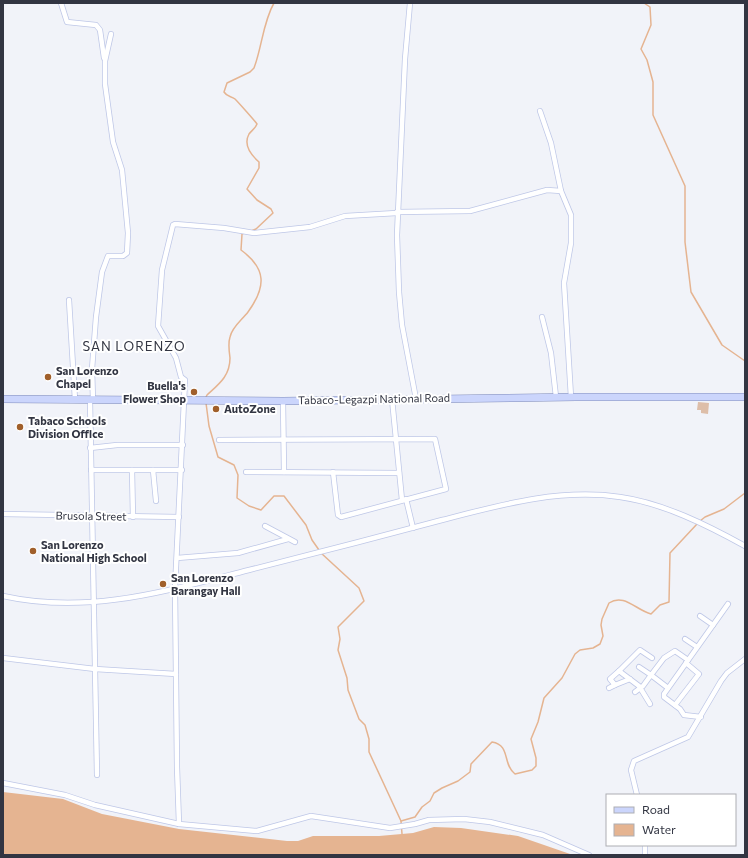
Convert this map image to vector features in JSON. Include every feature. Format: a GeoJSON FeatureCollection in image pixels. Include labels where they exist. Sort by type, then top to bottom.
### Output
{"type":"FeatureCollection","features":[{"type":"Feature","properties":{"kind":"main road","name":"Tabaco-Legazpi National Road"},"geometry":{"type":"LineString","coordinates":[[3,399],[283,400],[556,397],[745,397]]}},
{"type":"Feature","properties":{"kind":"street"},"geometry":{"type":"LineString","coordinates":[[61,3],[67,22],[96,25],[100,30],[105,61],[105,84],[112,133],[122,170],[128,233],[127,253],[123,256],[108,256],[102,272],[92,359],[90,448],[97,775]]}},
{"type":"Feature","properties":{"kind":"street"},"geometry":{"type":"LineString","coordinates":[[410,3],[405,59],[397,212],[399,292],[402,319],[416,399]]}},
{"type":"Feature","properties":{"kind":"street"},"geometry":{"type":"LineString","coordinates":[[105,61],[111,34]]}},
{"type":"Feature","properties":{"kind":"street"},"geometry":{"type":"LineString","coordinates":[[540,112],[551,143],[560,191],[571,215],[572,224],[570,250],[564,283],[571,397]]}},
{"type":"Feature","properties":{"kind":"street"},"geometry":{"type":"LineString","coordinates":[[179,824],[175,588],[182,470],[185,380],[181,377],[176,358],[158,326],[162,270],[173,225],[206,226],[254,233],[310,227],[345,216],[397,212],[470,211],[547,190],[560,191]]}},
{"type":"Feature","properties":{"kind":"street"},"geometry":{"type":"LineString","coordinates":[[69,300],[75,400]]}},
{"type":"Feature","properties":{"kind":"street"},"geometry":{"type":"LineString","coordinates":[[542,317],[551,353],[556,397]]}},
{"type":"Feature","properties":{"kind":"street"},"geometry":{"type":"LineString","coordinates":[[392,399],[399,473],[404,499],[413,528]]}},
{"type":"Feature","properties":{"kind":"street"},"geometry":{"type":"LineString","coordinates":[[283,400],[284,472]]}},
{"type":"Feature","properties":{"kind":"street"},"geometry":{"type":"LineString","coordinates":[[218,440],[435,439],[446,489],[341,517],[338,515],[334,472]]}},
{"type":"Feature","properties":{"kind":"street"},"geometry":{"type":"LineString","coordinates":[[90,448],[117,445],[183,445]]}},
{"type":"Feature","properties":{"kind":"street"},"geometry":{"type":"LineString","coordinates":[[91,470],[182,470]]}},
{"type":"Feature","properties":{"kind":"street"},"geometry":{"type":"LineString","coordinates":[[132,470],[133,516]]}},
{"type":"Feature","properties":{"kind":"street"},"geometry":{"type":"LineString","coordinates":[[154,470],[156,501]]}},
{"type":"Feature","properties":{"kind":"street"},"geometry":{"type":"LineString","coordinates":[[246,472],[399,473]]}},
{"type":"Feature","properties":{"kind":"street"},"geometry":{"type":"LineString","coordinates":[[3,596],[31,601],[66,604],[124,600],[324,552],[488,508],[574,494],[621,497],[665,509],[701,524],[745,546]]}},
{"type":"Feature","properties":{"kind":"street","name":"Brusola Street"},"geometry":{"type":"LineString","coordinates":[[3,514],[179,517]]}},
{"type":"Feature","properties":{"kind":"street"},"geometry":{"type":"LineString","coordinates":[[265,526],[294,542]]}},
{"type":"Feature","properties":{"kind":"street"},"geometry":{"type":"LineString","coordinates":[[177,558],[238,553],[288,539]]}},
{"type":"Feature","properties":{"kind":"street"},"geometry":{"type":"LineString","coordinates":[[701,716],[684,715],[675,705],[664,698],[664,694],[728,604]]}},
{"type":"Feature","properties":{"kind":"street"},"geometry":{"type":"LineString","coordinates":[[700,616],[713,624]]}},
{"type":"Feature","properties":{"kind":"street"},"geometry":{"type":"LineString","coordinates":[[685,639],[697,647]]}},
{"type":"Feature","properties":{"kind":"street"},"geometry":{"type":"LineString","coordinates":[[635,646],[652,658]]}},
{"type":"Feature","properties":{"kind":"street"},"geometry":{"type":"LineString","coordinates":[[610,679],[640,650]]}},
{"type":"Feature","properties":{"kind":"street"},"geometry":{"type":"LineString","coordinates":[[635,692],[640,688],[664,658],[676,651],[699,674],[675,705]]}},
{"type":"Feature","properties":{"kind":"street"},"geometry":{"type":"LineString","coordinates":[[3,658],[95,669],[176,674]]}},
{"type":"Feature","properties":{"kind":"street"},"geometry":{"type":"LineString","coordinates":[[637,794],[631,770],[634,761],[688,736],[727,673],[745,659]]}},
{"type":"Feature","properties":{"kind":"street"},"geometry":{"type":"LineString","coordinates":[[639,667],[668,688]]}},
{"type":"Feature","properties":{"kind":"street"},"geometry":{"type":"LineString","coordinates":[[619,671],[640,688],[650,704]]}},
{"type":"Feature","properties":{"kind":"street"},"geometry":{"type":"LineString","coordinates":[[606,675],[615,685]]}},
{"type":"Feature","properties":{"kind":"street"},"geometry":{"type":"LineString","coordinates":[[609,688],[630,679]]}},
{"type":"Feature","properties":{"kind":"street"},"geometry":{"type":"LineString","coordinates":[[3,783],[65,795],[95,805],[179,824],[257,831],[294,820],[318,816],[375,827],[390,828],[447,818],[490,822],[543,835],[589,855]]}},
{"type":"Feature","properties":{"kind":"shaded area"},"geometry":{"type":"Polygon","coordinates":[[[698,402],[709,403],[708,414],[701,413],[701,410],[697,410],[698,402]]]}},
{"type":"Feature","properties":{"kind":"water"},"geometry":{"type":"Polygon","coordinates":[[[3,792],[63,799],[102,814],[179,829],[287,841],[298,841],[313,836],[379,836],[413,833],[434,827],[461,828],[518,836],[573,855],[3,855],[3,792]]]}},
{"type":"Feature","properties":{"kind":"waterway"},"geometry":{"type":"LineString","coordinates":[[251,231],[256,229],[273,213],[271,209],[257,200],[247,189],[259,168],[259,162],[247,146],[247,138],[257,124],[235,99],[226,95],[224,92],[227,83],[250,72],[254,68],[267,18],[274,3]]}},
{"type":"Feature","properties":{"kind":"waterway"},"geometry":{"type":"LineString","coordinates":[[644,3],[650,7],[651,25],[641,49],[647,60],[653,82],[653,115],[685,186],[685,242],[691,292],[722,345],[745,361]]}},
{"type":"Feature","properties":{"kind":"waterway"},"geometry":{"type":"LineString","coordinates":[[206,397],[226,375],[230,364],[229,339],[231,333],[254,303],[261,286],[261,279],[256,264],[241,250],[242,234],[244,233]]}},
{"type":"Feature","properties":{"kind":"waterway"},"geometry":{"type":"LineString","coordinates":[[206,403],[209,426],[218,457],[234,465],[238,475],[237,498],[249,506],[261,510],[274,496],[284,496],[306,525],[312,540],[319,550]]}},
{"type":"Feature","properties":{"kind":"waterway"},"geometry":{"type":"LineString","coordinates":[[700,521],[705,517],[724,509],[745,493]]}},
{"type":"Feature","properties":{"kind":"waterway"},"geometry":{"type":"LineString","coordinates":[[401,821],[415,817],[422,807],[430,801],[434,793],[458,781],[470,772],[471,764],[492,742],[502,747],[511,770],[515,774],[532,770],[536,766],[536,758],[531,739],[538,722],[544,698],[562,678],[575,654],[580,650],[593,648],[600,644],[603,636],[601,625],[602,619],[609,603],[614,600],[625,601],[651,614],[660,605],[669,602],[670,553],[697,524]]}},
{"type":"Feature","properties":{"kind":"waterway"},"geometry":{"type":"LineString","coordinates":[[321,553],[359,588],[364,601],[338,627],[340,639],[338,650],[347,678],[348,690],[359,719],[365,725],[369,739],[369,752],[401,821],[402,834]]}},
{"type":"Feature","properties":{"kind":"place","name":"San Lorenzo Chapel"},"geometry":{"type":"Point","coordinates":[48,377]}},
{"type":"Feature","properties":{"kind":"place","name":"Buella's Flower Shop"},"geometry":{"type":"Point","coordinates":[194,392]}},
{"type":"Feature","properties":{"kind":"place","name":"AutoZone"},"geometry":{"type":"Point","coordinates":[216,409]}},
{"type":"Feature","properties":{"kind":"place","name":"Tabaco Schools Division Office"},"geometry":{"type":"Point","coordinates":[20,427]}},
{"type":"Feature","properties":{"kind":"place","name":"San Lorenzo National High School"},"geometry":{"type":"Point","coordinates":[33,551]}},
{"type":"Feature","properties":{"kind":"place","name":"San Lorenzo Barangay Hall"},"geometry":{"type":"Point","coordinates":[163,584]}},
{"type":"Feature","properties":{"kind":"district","name":"SAN LORENZO"},"geometry":{"type":"Point","coordinates":[134,346]}}]}
